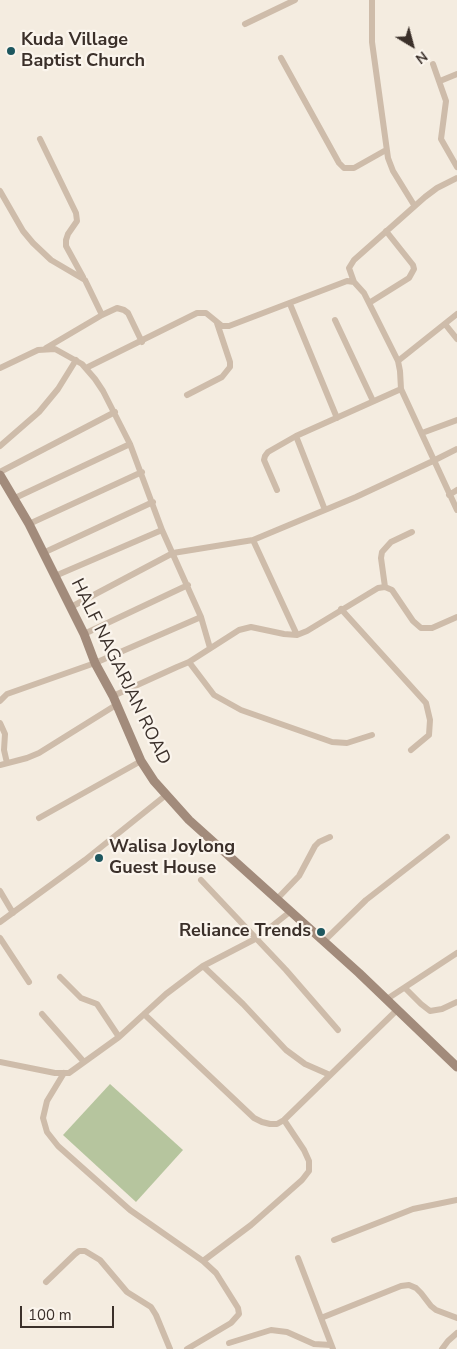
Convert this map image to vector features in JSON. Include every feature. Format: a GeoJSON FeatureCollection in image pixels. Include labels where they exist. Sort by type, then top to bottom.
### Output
{"type":"FeatureCollection","features":[{"type":"Feature","properties":{"kind":"main road","name":"HALF NAGARJAN ROAD"},"geometry":{"type":"LineString","coordinates":[[0,473],[30,524],[56,576],[141,761],[166,795],[189,820],[387,999],[457,1067]]}},
{"type":"Feature","properties":{"kind":"street"},"geometry":{"type":"LineString","coordinates":[[245,24],[294,0]]}},
{"type":"Feature","properties":{"kind":"street"},"geometry":{"type":"LineString","coordinates":[[372,0],[372,42],[386,150],[393,171],[414,205]]}},
{"type":"Feature","properties":{"kind":"street"},"geometry":{"type":"LineString","coordinates":[[281,58],[339,163],[344,168],[349,170],[354,168],[386,150]]}},
{"type":"Feature","properties":{"kind":"street"},"geometry":{"type":"LineString","coordinates":[[433,64],[446,101],[441,139],[457,167]]}},
{"type":"Feature","properties":{"kind":"street"},"geometry":{"type":"LineString","coordinates":[[440,81],[457,74]]}},
{"type":"Feature","properties":{"kind":"street"},"geometry":{"type":"LineString","coordinates":[[40,139],[76,213],[77,221],[66,240],[66,246],[102,315]]}},
{"type":"Feature","properties":{"kind":"street"},"geometry":{"type":"LineString","coordinates":[[457,178],[432,191],[414,205],[350,264],[350,271],[354,282],[364,293],[398,361],[401,389],[422,433],[433,462],[457,510]]}},
{"type":"Feature","properties":{"kind":"street"},"geometry":{"type":"LineString","coordinates":[[0,191],[23,231],[33,243],[51,260],[85,280]]}},
{"type":"Feature","properties":{"kind":"street"},"geometry":{"type":"LineString","coordinates":[[369,303],[409,278],[414,269],[413,265],[386,231]]}},
{"type":"Feature","properties":{"kind":"street"},"geometry":{"type":"LineString","coordinates":[[86,368],[142,342],[197,313],[206,313],[222,326],[229,326],[347,281],[354,282]]}},
{"type":"Feature","properties":{"kind":"street"},"geometry":{"type":"LineString","coordinates":[[290,304],[337,418]]}},
{"type":"Feature","properties":{"kind":"street"},"geometry":{"type":"LineString","coordinates":[[0,368],[46,348],[117,308],[128,313],[142,342]]}},
{"type":"Feature","properties":{"kind":"street"},"geometry":{"type":"LineString","coordinates":[[398,361],[457,314]]}},
{"type":"Feature","properties":{"kind":"street"},"geometry":{"type":"LineString","coordinates":[[335,320],[373,401]]}},
{"type":"Feature","properties":{"kind":"street"},"geometry":{"type":"LineString","coordinates":[[187,395],[222,377],[230,367],[217,323]]}},
{"type":"Feature","properties":{"kind":"street"},"geometry":{"type":"LineString","coordinates":[[445,324],[457,339]]}},
{"type":"Feature","properties":{"kind":"street"},"geometry":{"type":"LineString","coordinates":[[46,348],[62,352],[86,368],[103,391],[115,412],[142,472],[162,530],[201,617],[210,648]]}},
{"type":"Feature","properties":{"kind":"street"},"geometry":{"type":"LineString","coordinates":[[0,446],[38,412],[58,389],[76,360]]}},
{"type":"Feature","properties":{"kind":"street"},"geometry":{"type":"LineString","coordinates":[[277,490],[264,460],[268,452],[296,436],[401,389]]}},
{"type":"Feature","properties":{"kind":"street"},"geometry":{"type":"LineString","coordinates":[[0,473],[115,412]]}},
{"type":"Feature","properties":{"kind":"street"},"geometry":{"type":"LineString","coordinates":[[422,433],[457,420]]}},
{"type":"Feature","properties":{"kind":"street"},"geometry":{"type":"LineString","coordinates":[[296,436],[324,510]]}},
{"type":"Feature","properties":{"kind":"street"},"geometry":{"type":"LineString","coordinates":[[15,498],[130,444]]}},
{"type":"Feature","properties":{"kind":"street"},"geometry":{"type":"LineString","coordinates":[[71,607],[173,554],[253,540],[433,462],[457,449]]}},
{"type":"Feature","properties":{"kind":"street"},"geometry":{"type":"LineString","coordinates":[[30,524],[142,472]]}},
{"type":"Feature","properties":{"kind":"street"},"geometry":{"type":"LineString","coordinates":[[449,495],[457,490]]}},
{"type":"Feature","properties":{"kind":"street"},"geometry":{"type":"LineString","coordinates":[[43,552],[153,502]]}},
{"type":"Feature","properties":{"kind":"street"},"geometry":{"type":"LineString","coordinates":[[56,576],[162,530]]}},
{"type":"Feature","properties":{"kind":"street"},"geometry":{"type":"LineString","coordinates":[[385,587],[381,558],[382,552],[391,542],[412,532]]}},
{"type":"Feature","properties":{"kind":"street"},"geometry":{"type":"LineString","coordinates":[[253,540],[297,635]]}},
{"type":"Feature","properties":{"kind":"street"},"geometry":{"type":"LineString","coordinates":[[84,634],[188,585]]}},
{"type":"Feature","properties":{"kind":"street"},"geometry":{"type":"LineString","coordinates":[[0,722],[5,734],[4,764],[39,753],[114,701],[176,667],[189,662],[230,634],[251,628],[297,635],[307,631],[378,588],[385,587],[392,590],[413,621],[422,628],[432,628],[457,617]]}},
{"type":"Feature","properties":{"kind":"street"},"geometry":{"type":"LineString","coordinates":[[341,609],[426,703],[429,714],[429,735],[411,750]]}},
{"type":"Feature","properties":{"kind":"street"},"geometry":{"type":"LineString","coordinates":[[0,701],[7,694],[95,663],[201,617]]}},
{"type":"Feature","properties":{"kind":"street"},"geometry":{"type":"LineString","coordinates":[[189,662],[214,695],[241,710],[332,742],[347,743],[372,736]]}},
{"type":"Feature","properties":{"kind":"street"},"geometry":{"type":"LineString","coordinates":[[39,818],[141,761]]}},
{"type":"Feature","properties":{"kind":"street"},"geometry":{"type":"LineString","coordinates":[[0,922],[84,860],[166,795]]}},
{"type":"Feature","properties":{"kind":"street"},"geometry":{"type":"LineString","coordinates":[[323,942],[366,900],[447,837]]}},
{"type":"Feature","properties":{"kind":"street"},"geometry":{"type":"LineString","coordinates":[[277,899],[299,876],[315,846],[319,842],[330,838]]}},
{"type":"Feature","properties":{"kind":"street"},"geometry":{"type":"LineString","coordinates":[[200,880],[257,938],[338,1030]]}},
{"type":"Feature","properties":{"kind":"street"},"geometry":{"type":"LineString","coordinates":[[0,891],[13,912]]}},
{"type":"Feature","properties":{"kind":"street"},"geometry":{"type":"LineString","coordinates":[[0,1062],[64,1073],[73,1070],[119,1037],[203,966],[257,938],[291,911]]}},
{"type":"Feature","properties":{"kind":"street"},"geometry":{"type":"LineString","coordinates":[[0,938],[29,982]]}},
{"type":"Feature","properties":{"kind":"street"},"geometry":{"type":"LineString","coordinates":[[387,999],[457,953]]}},
{"type":"Feature","properties":{"kind":"street"},"geometry":{"type":"LineString","coordinates":[[203,966],[243,1004],[286,1050],[305,1064],[330,1075]]}},
{"type":"Feature","properties":{"kind":"street"},"geometry":{"type":"LineString","coordinates":[[60,977],[81,998],[96,1004],[119,1037]]}},
{"type":"Feature","properties":{"kind":"street"},"geometry":{"type":"LineString","coordinates":[[405,988],[430,1011],[442,1009],[457,1002]]}},
{"type":"Feature","properties":{"kind":"street"},"geometry":{"type":"LineString","coordinates":[[144,1014],[254,1118],[262,1122],[277,1124],[284,1120],[398,1010]]}},
{"type":"Feature","properties":{"kind":"street"},"geometry":{"type":"LineString","coordinates":[[42,1014],[84,1062]]}},
{"type":"Feature","properties":{"kind":"street"},"geometry":{"type":"LineString","coordinates":[[64,1073],[47,1101],[43,1118],[47,1132],[58,1146],[130,1210],[203,1261],[216,1273],[238,1308],[238,1314],[231,1323],[187,1349]]}},
{"type":"Feature","properties":{"kind":"street"},"geometry":{"type":"LineString","coordinates":[[203,1261],[251,1225],[302,1180],[309,1171],[309,1161],[304,1150],[284,1120]]}},
{"type":"Feature","properties":{"kind":"street"},"geometry":{"type":"LineString","coordinates":[[334,1240],[413,1209],[457,1200]]}},
{"type":"Feature","properties":{"kind":"street"},"geometry":{"type":"LineString","coordinates":[[46,1282],[75,1254],[79,1251],[85,1251],[100,1260],[127,1292],[151,1307],[170,1349]]}},
{"type":"Feature","properties":{"kind":"street"},"geometry":{"type":"LineString","coordinates":[[298,1258],[332,1347]]}},
{"type":"Feature","properties":{"kind":"street"},"geometry":{"type":"LineString","coordinates":[[321,1318],[401,1286],[416,1288],[436,1310],[457,1318]]}},
{"type":"Feature","properties":{"kind":"street"},"geometry":{"type":"LineString","coordinates":[[229,1343],[271,1330],[287,1332],[314,1344],[332,1347]]}},
{"type":"Feature","properties":{"kind":"street"},"geometry":{"type":"LineString","coordinates":[[442,1349],[457,1333]]}},
{"type":"Feature","properties":{"kind":"green space"},"geometry":{"type":"Polygon","coordinates":[[[110,1084],[183,1150],[136,1202],[63,1135],[110,1084]]]}},
{"type":"Feature","properties":{"kind":"place","name":"Kuda Village Baptist Church"},"geometry":{"type":"Point","coordinates":[11,51]}},
{"type":"Feature","properties":{"kind":"place","name":"Walisa Joylong Guest House"},"geometry":{"type":"Point","coordinates":[99,858]}},
{"type":"Feature","properties":{"kind":"place","name":"Reliance Trends"},"geometry":{"type":"Point","coordinates":[321,932]}}]}
